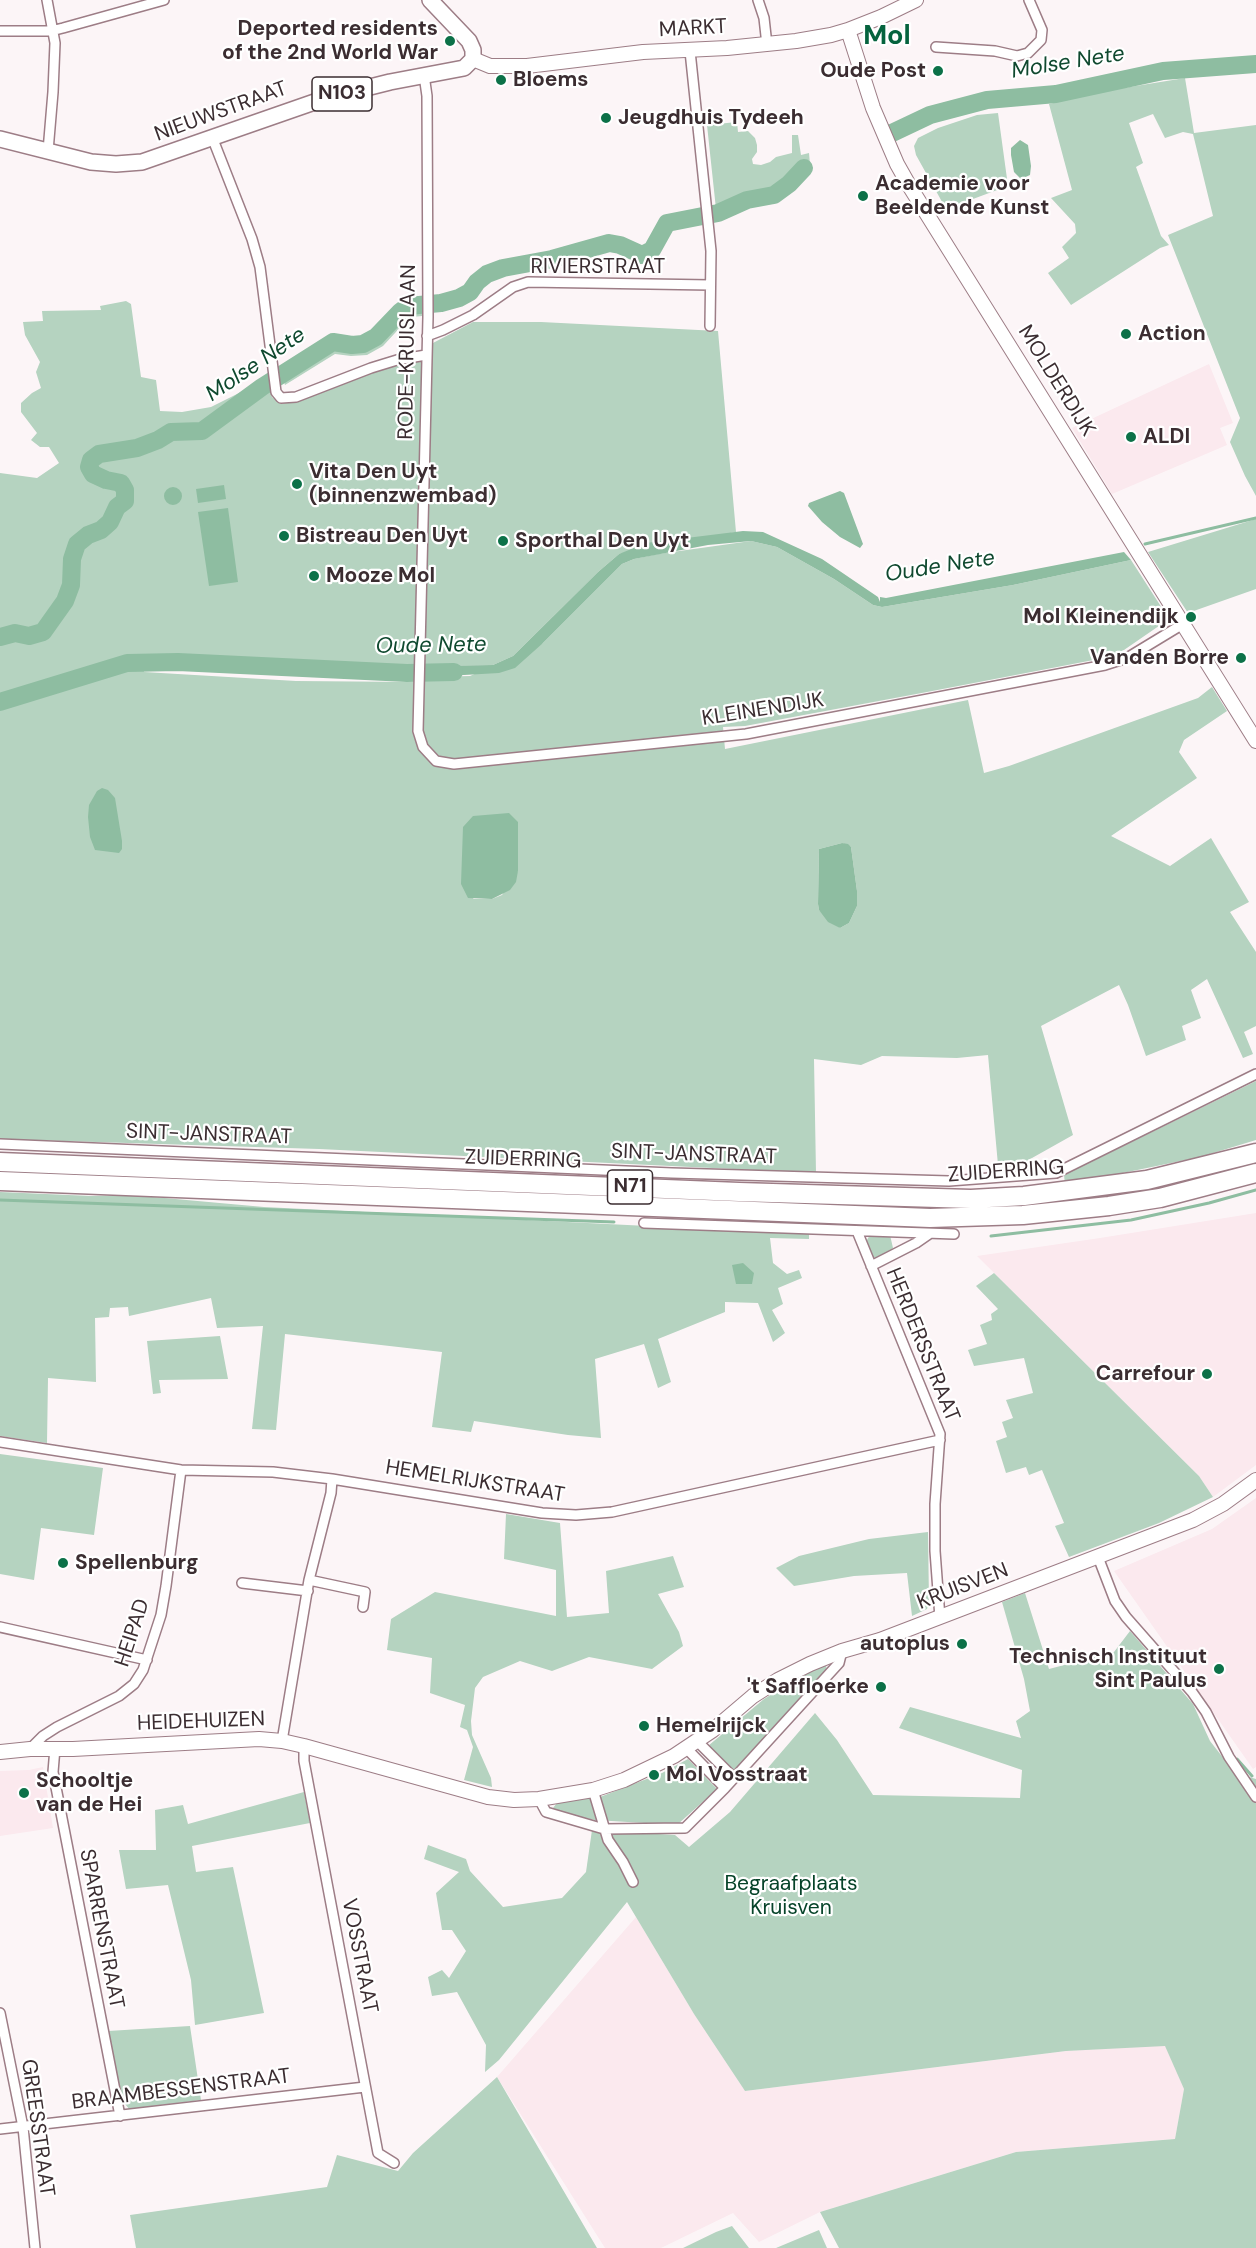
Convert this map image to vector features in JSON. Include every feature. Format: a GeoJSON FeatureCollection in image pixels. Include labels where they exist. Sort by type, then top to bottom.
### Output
{"type":"FeatureCollection","features":[{"type":"Feature","properties":{"kind":"highway","name":"ZUIDERRING"},"geometry":{"type":"LineString","coordinates":[[0,1162],[971,1199],[1024,1196],[1147,1180],[1256,1153]]}},
{"type":"Feature","properties":{"kind":"highway","name":"ZUIDERRING"},"geometry":{"type":"LineString","coordinates":[[0,1181],[930,1218],[1023,1215],[1109,1206],[1160,1198],[1256,1173]]}},
{"type":"Feature","properties":{"kind":"main road"},"geometry":{"type":"LineString","coordinates":[[430,0],[469,41],[473,50],[473,59]]}},
{"type":"Feature","properties":{"kind":"main road","name":"NIEUWSTRAAT"},"geometry":{"type":"LineString","coordinates":[[48,151],[91,162],[116,164],[142,162],[317,101],[424,75],[464,68],[473,59]]}},
{"type":"Feature","properties":{"kind":"main road","name":"N103"},"geometry":{"type":"LineString","coordinates":[[0,139],[48,151]]}},
{"type":"Feature","properties":{"kind":"street"},"geometry":{"type":"LineString","coordinates":[[47,0],[55,43],[54,92],[48,151]]}},
{"type":"Feature","properties":{"kind":"street"},"geometry":{"type":"LineString","coordinates":[[0,31],[51,31],[164,0]]}},
{"type":"Feature","properties":{"kind":"street"},"geometry":{"type":"LineString","coordinates":[[759,0],[767,45]]}},
{"type":"Feature","properties":{"kind":"street"},"geometry":{"type":"LineString","coordinates":[[936,47],[995,51],[1017,56],[1028,54],[1041,40],[1042,30],[1029,0]]}},
{"type":"Feature","properties":{"kind":"street","name":"MARKT"},"geometry":{"type":"LineString","coordinates":[[473,59],[490,66],[527,66],[643,52],[767,45],[831,35],[848,30],[913,1]]}},
{"type":"Feature","properties":{"kind":"street","name":"MOLDERDIJK"},"geometry":{"type":"LineString","coordinates":[[848,30],[873,108],[897,164],[1256,741]]}},
{"type":"Feature","properties":{"kind":"street"},"geometry":{"type":"LineString","coordinates":[[690,51],[711,251],[710,326]]}},
{"type":"Feature","properties":{"kind":"street","name":"RODE-KRUISLAAN"},"geometry":{"type":"LineString","coordinates":[[420,665],[428,315],[427,96],[424,75]]}},
{"type":"Feature","properties":{"kind":"street"},"geometry":{"type":"LineString","coordinates":[[212,137],[252,239],[260,267],[276,392],[281,398],[296,398],[371,368],[397,360],[426,355]]}},
{"type":"Feature","properties":{"kind":"street","name":"RIVIERSTRAAT"},"geometry":{"type":"LineString","coordinates":[[427,336],[473,315],[513,287],[528,282],[710,285]]}},
{"type":"Feature","properties":{"kind":"street","name":"KLEINENDIJK"},"geometry":{"type":"LineString","coordinates":[[420,665],[418,731],[423,747],[436,760],[454,764],[746,734],[982,690],[1105,665],[1127,658],[1183,624]]}},
{"type":"Feature","properties":{"kind":"street","name":"SINT-JANSTRAAT"},"geometry":{"type":"LineString","coordinates":[[0,1144],[672,1173],[949,1180],[1056,1173],[1256,1074]]}},
{"type":"Feature","properties":{"kind":"street","name":"HERDERSSTRAAT"},"geometry":{"type":"LineString","coordinates":[[644,1223],[954,1234]]}},
{"type":"Feature","properties":{"kind":"street","name":"HERDERSSTRAAT"},"geometry":{"type":"LineString","coordinates":[[856,1232],[938,1427],[940,1440],[935,1504],[935,1551],[940,1618]]}},
{"type":"Feature","properties":{"kind":"street","name":"HERDERSSTRAAT"},"geometry":{"type":"LineString","coordinates":[[871,1266],[930,1234]]}},
{"type":"Feature","properties":{"kind":"street","name":"HEMELRIJKSTRAAT"},"geometry":{"type":"LineString","coordinates":[[0,1442],[181,1470],[273,1472],[332,1479],[542,1513],[576,1515],[612,1512],[940,1440]]}},
{"type":"Feature","properties":{"kind":"street","name":"HEIPAD"},"geometry":{"type":"LineString","coordinates":[[30,1749],[49,1731],[119,1696],[134,1684],[147,1660],[161,1615],[181,1470]]}},
{"type":"Feature","properties":{"kind":"street"},"geometry":{"type":"LineString","coordinates":[[282,1741],[309,1580],[331,1493],[332,1479]]}},
{"type":"Feature","properties":{"kind":"street","name":"KRUISVEN"},"geometry":{"type":"LineString","coordinates":[[539,1799],[593,1790],[647,1770],[692,1745],[753,1696],[778,1680],[842,1651],[940,1618],[1193,1520],[1223,1504],[1256,1480]]}},
{"type":"Feature","properties":{"kind":"street"},"geometry":{"type":"LineString","coordinates":[[1098,1557],[1115,1601],[1206,1712],[1229,1757],[1256,1797]]}},
{"type":"Feature","properties":{"kind":"street"},"geometry":{"type":"LineString","coordinates":[[309,1580],[365,1592],[363,1607]]}},
{"type":"Feature","properties":{"kind":"street"},"geometry":{"type":"LineString","coordinates":[[242,1583],[308,1591]]}},
{"type":"Feature","properties":{"kind":"street"},"geometry":{"type":"LineString","coordinates":[[0,1627],[147,1660]]}},
{"type":"Feature","properties":{"kind":"street"},"geometry":{"type":"LineString","coordinates":[[539,1799],[546,1812],[604,1829],[685,1828],[725,1788],[839,1663],[842,1651]]}},
{"type":"Feature","properties":{"kind":"street","name":"HEIDEHUIZEN"},"geometry":{"type":"LineString","coordinates":[[0,1752],[236,1740],[282,1741],[488,1797],[514,1800],[539,1799]]}},
{"type":"Feature","properties":{"kind":"street"},"geometry":{"type":"LineString","coordinates":[[692,1745],[734,1778]]}},
{"type":"Feature","properties":{"kind":"street"},"geometry":{"type":"LineString","coordinates":[[692,1745],[725,1788]]}},
{"type":"Feature","properties":{"kind":"street","name":"VOSSTRAAT"},"geometry":{"type":"LineString","coordinates":[[304,1746],[306,1772],[378,2153],[394,2163]]}},
{"type":"Feature","properties":{"kind":"street","name":"SPARRENSTRAAT"},"geometry":{"type":"LineString","coordinates":[[55,1748],[53,1772],[120,2116]]}},
{"type":"Feature","properties":{"kind":"street"},"geometry":{"type":"LineString","coordinates":[[593,1790],[604,1829],[633,1882]]}},
{"type":"Feature","properties":{"kind":"street","name":"GREESSTRAAT"},"geometry":{"type":"LineString","coordinates":[[0,2013],[23,2127],[35,2248]]}},
{"type":"Feature","properties":{"kind":"street","name":"BRAAMBESSENSTRAAT"},"geometry":{"type":"LineString","coordinates":[[0,2128],[365,2087]]}},
{"type":"Feature","properties":{"kind":"shaded area"},"geometry":{"type":"Polygon","coordinates":[[[1020,140],[1028,145],[1031,166],[1030,175],[1021,179],[1014,172],[1011,155],[1011,148],[1020,140]]]}},
{"type":"Feature","properties":{"kind":"shaded area"},"geometry":{"type":"Polygon","coordinates":[[[1209,364],[1233,423],[1220,428],[1227,445],[1112,494],[1072,428],[1209,364]]]}},
{"type":"Feature","properties":{"kind":"shaded area"},"geometry":{"type":"Polygon","coordinates":[[[224,485],[226,499],[198,503],[196,489],[224,485]]]}},
{"type":"Feature","properties":{"kind":"shaded area"},"geometry":{"type":"Polygon","coordinates":[[[173,487],[179,490],[182,496],[179,502],[173,505],[167,502],[164,496],[167,490],[173,487]]]}},
{"type":"Feature","properties":{"kind":"shaded area"},"geometry":{"type":"Polygon","coordinates":[[[840,491],[844,493],[863,544],[860,548],[840,537],[808,506],[809,503],[840,491]]]}},
{"type":"Feature","properties":{"kind":"shaded area"},"geometry":{"type":"Polygon","coordinates":[[[228,508],[238,582],[209,586],[198,512],[228,508]]]}},
{"type":"Feature","properties":{"kind":"shaded area"},"geometry":{"type":"Polygon","coordinates":[[[743,531],[763,532],[822,559],[878,597],[880,602],[880,597],[886,598],[1124,552],[1131,560],[1013,585],[882,607],[873,605],[834,579],[777,547],[751,541],[708,545],[634,559],[622,564],[515,668],[499,673],[429,677],[428,666],[493,665],[513,656],[619,554],[646,543],[743,531]]]}},
{"type":"Feature","properties":{"kind":"shaded area"},"geometry":{"type":"Polygon","coordinates":[[[102,788],[108,790],[115,798],[122,841],[122,849],[119,853],[95,850],[90,837],[89,805],[97,791],[102,788]]]}},
{"type":"Feature","properties":{"kind":"shaded area"},"geometry":{"type":"Polygon","coordinates":[[[509,813],[518,822],[516,882],[510,890],[492,899],[468,898],[461,884],[463,827],[473,816],[509,813]]]}},
{"type":"Feature","properties":{"kind":"shaded area"},"geometry":{"type":"Polygon","coordinates":[[[842,843],[851,847],[857,906],[849,923],[840,928],[828,922],[819,910],[819,849],[842,843]]]}},
{"type":"Feature","properties":{"kind":"shaded area"},"geometry":{"type":"Polygon","coordinates":[[[1256,1213],[1256,1465],[1213,1497],[1199,1476],[977,1256],[1256,1213]]]}},
{"type":"Feature","properties":{"kind":"shaded area"},"geometry":{"type":"Polygon","coordinates":[[[743,1263],[754,1273],[752,1284],[736,1284],[732,1265],[743,1263]]]}},
{"type":"Feature","properties":{"kind":"shaded area","name":"Technisch Instituut Sint Paulus"},"geometry":{"type":"Polygon","coordinates":[[[1256,1498],[1256,1767],[1253,1769],[1114,1571],[1212,1529],[1256,1498]]]}},
{"type":"Feature","properties":{"kind":"shaded area","name":"Schooltje van de Hei"},"geometry":{"type":"Polygon","coordinates":[[[43,1767],[53,1828],[0,1836],[0,1771],[43,1767]]]}},
{"type":"Feature","properties":{"kind":"shaded area"},"geometry":{"type":"Polygon","coordinates":[[[636,1917],[694,2014],[745,2091],[1066,2051],[1165,2045],[1184,2089],[1175,2139],[1016,2152],[820,2212],[759,2242],[733,2213],[661,2248],[605,2248],[497,2077],[636,1917]]]}},
{"type":"Feature","properties":{"kind":"green space"},"geometry":{"type":"Polygon","coordinates":[[[1185,78],[1194,133],[1256,125],[1256,496],[1230,442],[1240,418],[1168,235],[1213,216],[1193,134],[1183,132],[1165,138],[1153,114],[1129,123],[1143,163],[1136,167],[1161,236],[1169,245],[1160,248],[1071,305],[1048,273],[1069,258],[1062,247],[1076,233],[1075,224],[1051,198],[1072,190],[1049,104],[1111,90],[1185,78]]]}},
{"type":"Feature","properties":{"kind":"green space"},"geometry":{"type":"Polygon","coordinates":[[[998,113],[1008,186],[946,209],[916,155],[914,146],[918,138],[938,128],[977,115],[998,113]]]}},
{"type":"Feature","properties":{"kind":"green space"},"geometry":{"type":"Polygon","coordinates":[[[737,122],[738,132],[748,131],[755,138],[757,152],[752,159],[753,164],[761,165],[776,157],[792,153],[792,135],[798,135],[801,155],[809,153],[810,164],[800,168],[773,192],[749,197],[716,209],[707,125],[737,122]]]}},
{"type":"Feature","properties":{"kind":"green space"},"geometry":{"type":"Polygon","coordinates":[[[126,301],[131,304],[141,377],[156,380],[160,411],[182,412],[211,407],[251,387],[270,386],[272,397],[281,404],[300,400],[388,366],[420,360],[433,343],[473,322],[541,322],[718,331],[736,532],[619,554],[513,656],[493,665],[428,666],[140,655],[0,696],[0,473],[37,478],[59,463],[49,447],[40,447],[31,440],[37,433],[21,412],[21,403],[41,388],[36,372],[40,362],[25,335],[23,322],[43,321],[42,311],[101,310],[100,306],[126,301]]]}},
{"type":"Feature","properties":{"kind":"green space"},"geometry":{"type":"Polygon","coordinates":[[[422,304],[422,316],[407,320],[383,346],[367,355],[335,354],[285,385],[281,374],[312,354],[333,342],[363,344],[376,337],[408,306],[422,304]]]}},
{"type":"Feature","properties":{"kind":"green space"},"geometry":{"type":"Polygon","coordinates":[[[1256,519],[1256,589],[1188,613],[1148,552],[1256,519]]]}},
{"type":"Feature","properties":{"kind":"green space"},"geometry":{"type":"Polygon","coordinates":[[[751,541],[777,547],[834,579],[873,605],[882,607],[1013,585],[1131,560],[1169,619],[1124,650],[1104,658],[927,692],[745,726],[723,727],[725,749],[968,700],[984,773],[1198,698],[1212,687],[1227,711],[1184,740],[1179,752],[1197,778],[1111,836],[1170,866],[1211,838],[1249,902],[1230,912],[1256,952],[1256,1026],[1244,1032],[1253,1054],[1243,1058],[1207,979],[1191,990],[1201,1018],[1182,1026],[1186,1040],[1146,1056],[1119,985],[1041,1026],[1073,1135],[1016,1167],[998,1165],[988,1055],[957,1058],[882,1056],[861,1065],[814,1059],[816,1173],[319,1149],[0,1139],[0,709],[118,670],[143,666],[144,672],[296,681],[413,682],[429,677],[470,676],[543,643],[622,564],[658,554],[751,541]],[[518,822],[473,899],[492,899],[502,895],[518,871],[518,822]],[[842,843],[819,849],[819,910],[840,928],[849,923],[857,906],[851,847],[842,843]]]}},
{"type":"Feature","properties":{"kind":"green space"},"geometry":{"type":"Polygon","coordinates":[[[1256,1081],[1256,1140],[1200,1157],[1065,1185],[1064,1175],[1256,1081]]]}},
{"type":"Feature","properties":{"kind":"green space"},"geometry":{"type":"Polygon","coordinates":[[[0,1192],[91,1196],[131,1195],[264,1207],[809,1234],[809,1239],[770,1238],[773,1263],[787,1274],[799,1270],[802,1278],[778,1288],[783,1304],[772,1310],[785,1333],[773,1342],[758,1303],[725,1302],[725,1312],[658,1339],[671,1382],[658,1388],[644,1344],[595,1359],[601,1438],[474,1421],[471,1432],[432,1427],[442,1352],[285,1334],[276,1430],[252,1429],[263,1326],[217,1328],[211,1298],[129,1316],[128,1307],[110,1308],[109,1317],[95,1318],[96,1382],[48,1378],[47,1443],[0,1436],[0,1192]]]}},
{"type":"Feature","properties":{"kind":"green space"},"geometry":{"type":"Polygon","coordinates":[[[870,1235],[890,1235],[893,1248],[876,1258],[869,1256],[865,1243],[870,1235]]]}},
{"type":"Feature","properties":{"kind":"green space"},"geometry":{"type":"Polygon","coordinates":[[[994,1273],[1199,1476],[1213,1497],[1159,1523],[1069,1557],[1055,1526],[1064,1523],[1042,1470],[1029,1475],[1026,1467],[1006,1473],[996,1441],[1007,1437],[1002,1422],[1013,1418],[1006,1400],[1033,1393],[1024,1358],[974,1366],[968,1350],[987,1344],[980,1325],[992,1320],[991,1314],[998,1309],[976,1286],[994,1273]]]}},
{"type":"Feature","properties":{"kind":"green space"},"geometry":{"type":"Polygon","coordinates":[[[220,1336],[228,1379],[159,1380],[161,1393],[153,1394],[147,1341],[220,1336]]]}},
{"type":"Feature","properties":{"kind":"green space"},"geometry":{"type":"Polygon","coordinates":[[[0,1454],[103,1468],[94,1535],[41,1528],[34,1580],[0,1574],[0,1454]]]}},
{"type":"Feature","properties":{"kind":"green space"},"geometry":{"type":"Polygon","coordinates":[[[506,1514],[560,1523],[567,1617],[609,1613],[606,1571],[673,1556],[684,1587],[658,1594],[679,1632],[683,1646],[652,1669],[589,1657],[552,1671],[520,1661],[483,1677],[475,1688],[471,1721],[472,1735],[491,1778],[492,1787],[464,1780],[473,1747],[467,1730],[460,1727],[465,1705],[430,1693],[432,1658],[387,1650],[391,1619],[435,1592],[556,1616],[556,1570],[504,1559],[506,1514]]]}},
{"type":"Feature","properties":{"kind":"green space"},"geometry":{"type":"Polygon","coordinates":[[[928,1532],[929,1603],[927,1609],[912,1616],[907,1573],[854,1576],[794,1586],[776,1568],[799,1556],[869,1539],[928,1532]]]}},
{"type":"Feature","properties":{"kind":"green space","name":"Begraafplaats Kruisven"},"geometry":{"type":"Polygon","coordinates":[[[1025,1593],[1049,1669],[1114,1652],[1130,1631],[1193,1704],[1210,1741],[1235,1773],[1256,1779],[1256,2248],[839,2248],[820,2212],[1016,2152],[1175,2139],[1184,2089],[1165,2046],[1066,2051],[745,2091],[694,2014],[627,1902],[499,2060],[485,2072],[486,2045],[457,1992],[432,1996],[428,1977],[442,1970],[449,1978],[466,1951],[452,1930],[442,1930],[436,1893],[459,1872],[424,1859],[428,1845],[466,1859],[470,1871],[503,1907],[562,1898],[586,1872],[592,1830],[675,1835],[689,1847],[730,1812],[815,1713],[837,1740],[873,1795],[1020,1798],[1022,1770],[899,1728],[910,1707],[1021,1738],[1016,1721],[1030,1711],[1024,1679],[1002,1602],[1025,1593]]]}},
{"type":"Feature","properties":{"kind":"green space"},"geometry":{"type":"Polygon","coordinates":[[[826,1665],[827,1672],[734,1771],[708,1746],[764,1699],[811,1670],[826,1665]]]}},
{"type":"Feature","properties":{"kind":"green space"},"geometry":{"type":"Polygon","coordinates":[[[688,1759],[717,1789],[677,1825],[595,1820],[558,1812],[553,1808],[557,1803],[600,1797],[662,1773],[688,1759]]]}},
{"type":"Feature","properties":{"kind":"green space"},"geometry":{"type":"Polygon","coordinates":[[[304,1792],[310,1823],[192,1846],[196,1872],[233,1867],[264,2013],[195,2025],[191,1980],[168,1885],[126,1889],[119,1850],[156,1850],[155,1810],[183,1805],[188,1824],[304,1792]]]}},
{"type":"Feature","properties":{"kind":"green space"},"geometry":{"type":"Polygon","coordinates":[[[190,2026],[201,2100],[129,2109],[122,2100],[108,2031],[190,2026]]]}},
{"type":"Feature","properties":{"kind":"green space"},"geometry":{"type":"Polygon","coordinates":[[[497,2077],[597,2248],[136,2248],[130,2215],[327,2187],[337,2155],[398,2171],[413,2153],[497,2077]]]}},
{"type":"Feature","properties":{"kind":"green space"},"geometry":{"type":"Polygon","coordinates":[[[732,2226],[749,2248],[683,2248],[716,2232],[732,2226]]]}},
{"type":"Feature","properties":{"kind":"green space"},"geometry":{"type":"Polygon","coordinates":[[[819,2230],[827,2248],[776,2248],[819,2230]]]}},
{"type":"Feature","properties":{"kind":"waterway","name":"Molse Nete"},"geometry":{"type":"LineString","coordinates":[[892,133],[930,115],[987,100],[1056,94],[1163,71],[1256,64]]}},
{"type":"Feature","properties":{"kind":"waterway","name":"Molse Nete"},"geometry":{"type":"LineString","coordinates":[[0,637],[15,633],[29,636],[43,632],[65,601],[71,585],[72,559],[77,544],[110,522],[117,507],[125,501],[125,490],[121,483],[93,474],[89,467],[91,460],[99,454],[137,448],[171,432],[202,431],[262,387],[333,342],[363,344],[376,337],[408,306],[441,303],[459,298],[470,292],[487,274],[503,268],[552,259],[609,243],[620,245],[642,255],[652,250],[667,223],[718,213],[747,200],[774,195],[789,184],[804,168]]}},
{"type":"Feature","properties":{"kind":"waterway","name":"Oude Nete"},"geometry":{"type":"LineString","coordinates":[[1145,544],[1256,518]]}},
{"type":"Feature","properties":{"kind":"waterway","name":"Oude Nete"},"geometry":{"type":"LineString","coordinates":[[0,702],[127,663],[178,662],[407,673],[454,672]]}},
{"type":"Feature","properties":{"kind":"waterway"},"geometry":{"type":"LineString","coordinates":[[991,1236],[1131,1220],[1256,1190]]}},
{"type":"Feature","properties":{"kind":"waterway"},"geometry":{"type":"LineString","coordinates":[[0,1200],[614,1222]]}},
{"type":"Feature","properties":{"kind":"waterway"},"geometry":{"type":"LineString","coordinates":[[1237,1759],[1252,1776]]}},
{"type":"Feature","properties":{"kind":"place","name":"Deported residents of the 2nd World War"},"geometry":{"type":"Point","coordinates":[450,41]}},
{"type":"Feature","properties":{"kind":"place","name":"Oude Post"},"geometry":{"type":"Point","coordinates":[938,71]}},
{"type":"Feature","properties":{"kind":"place","name":"Bloems"},"geometry":{"type":"Point","coordinates":[501,80]}},
{"type":"Feature","properties":{"kind":"place","name":"Jeugdhuis Tydeeh"},"geometry":{"type":"Point","coordinates":[606,118]}},
{"type":"Feature","properties":{"kind":"place","name":"Academie voor Beeldende Kunst"},"geometry":{"type":"Point","coordinates":[863,196]}},
{"type":"Feature","properties":{"kind":"place","name":"Action"},"geometry":{"type":"Point","coordinates":[1126,334]}},
{"type":"Feature","properties":{"kind":"place","name":"ALDI"},"geometry":{"type":"Point","coordinates":[1131,437]}},
{"type":"Feature","properties":{"kind":"place","name":"Vita Den Uyt (binnenzwembad)"},"geometry":{"type":"Point","coordinates":[297,484]}},
{"type":"Feature","properties":{"kind":"place","name":"Bistreau Den Uyt"},"geometry":{"type":"Point","coordinates":[284,536]}},
{"type":"Feature","properties":{"kind":"place","name":"Sporthal Den Uyt"},"geometry":{"type":"Point","coordinates":[503,541]}},
{"type":"Feature","properties":{"kind":"place","name":"Mooze Mol"},"geometry":{"type":"Point","coordinates":[314,576]}},
{"type":"Feature","properties":{"kind":"place","name":"Mol Kleinendijk"},"geometry":{"type":"Point","coordinates":[1191,617]}},
{"type":"Feature","properties":{"kind":"place","name":"Vanden Borre"},"geometry":{"type":"Point","coordinates":[1241,658]}},
{"type":"Feature","properties":{"kind":"place","name":"Carrefour"},"geometry":{"type":"Point","coordinates":[1207,1374]}},
{"type":"Feature","properties":{"kind":"place","name":"Spellenburg"},"geometry":{"type":"Point","coordinates":[63,1563]}},
{"type":"Feature","properties":{"kind":"place","name":"autoplus"},"geometry":{"type":"Point","coordinates":[962,1644]}},
{"type":"Feature","properties":{"kind":"place","name":"Technisch Instituut Sint Paulus"},"geometry":{"type":"Point","coordinates":[1219,1669]}},
{"type":"Feature","properties":{"kind":"place","name":"'t Saffloerke"},"geometry":{"type":"Point","coordinates":[881,1687]}},
{"type":"Feature","properties":{"kind":"place","name":"Hemelrijck"},"geometry":{"type":"Point","coordinates":[644,1726]}},
{"type":"Feature","properties":{"kind":"place","name":"Mol Vosstraat"},"geometry":{"type":"Point","coordinates":[654,1775]}},
{"type":"Feature","properties":{"kind":"place","name":"Schooltje van de Hei"},"geometry":{"type":"Point","coordinates":[24,1793]}},
{"type":"Feature","properties":{"kind":"district","name":"Mol"},"geometry":{"type":"Point","coordinates":[887,37]}}]}
